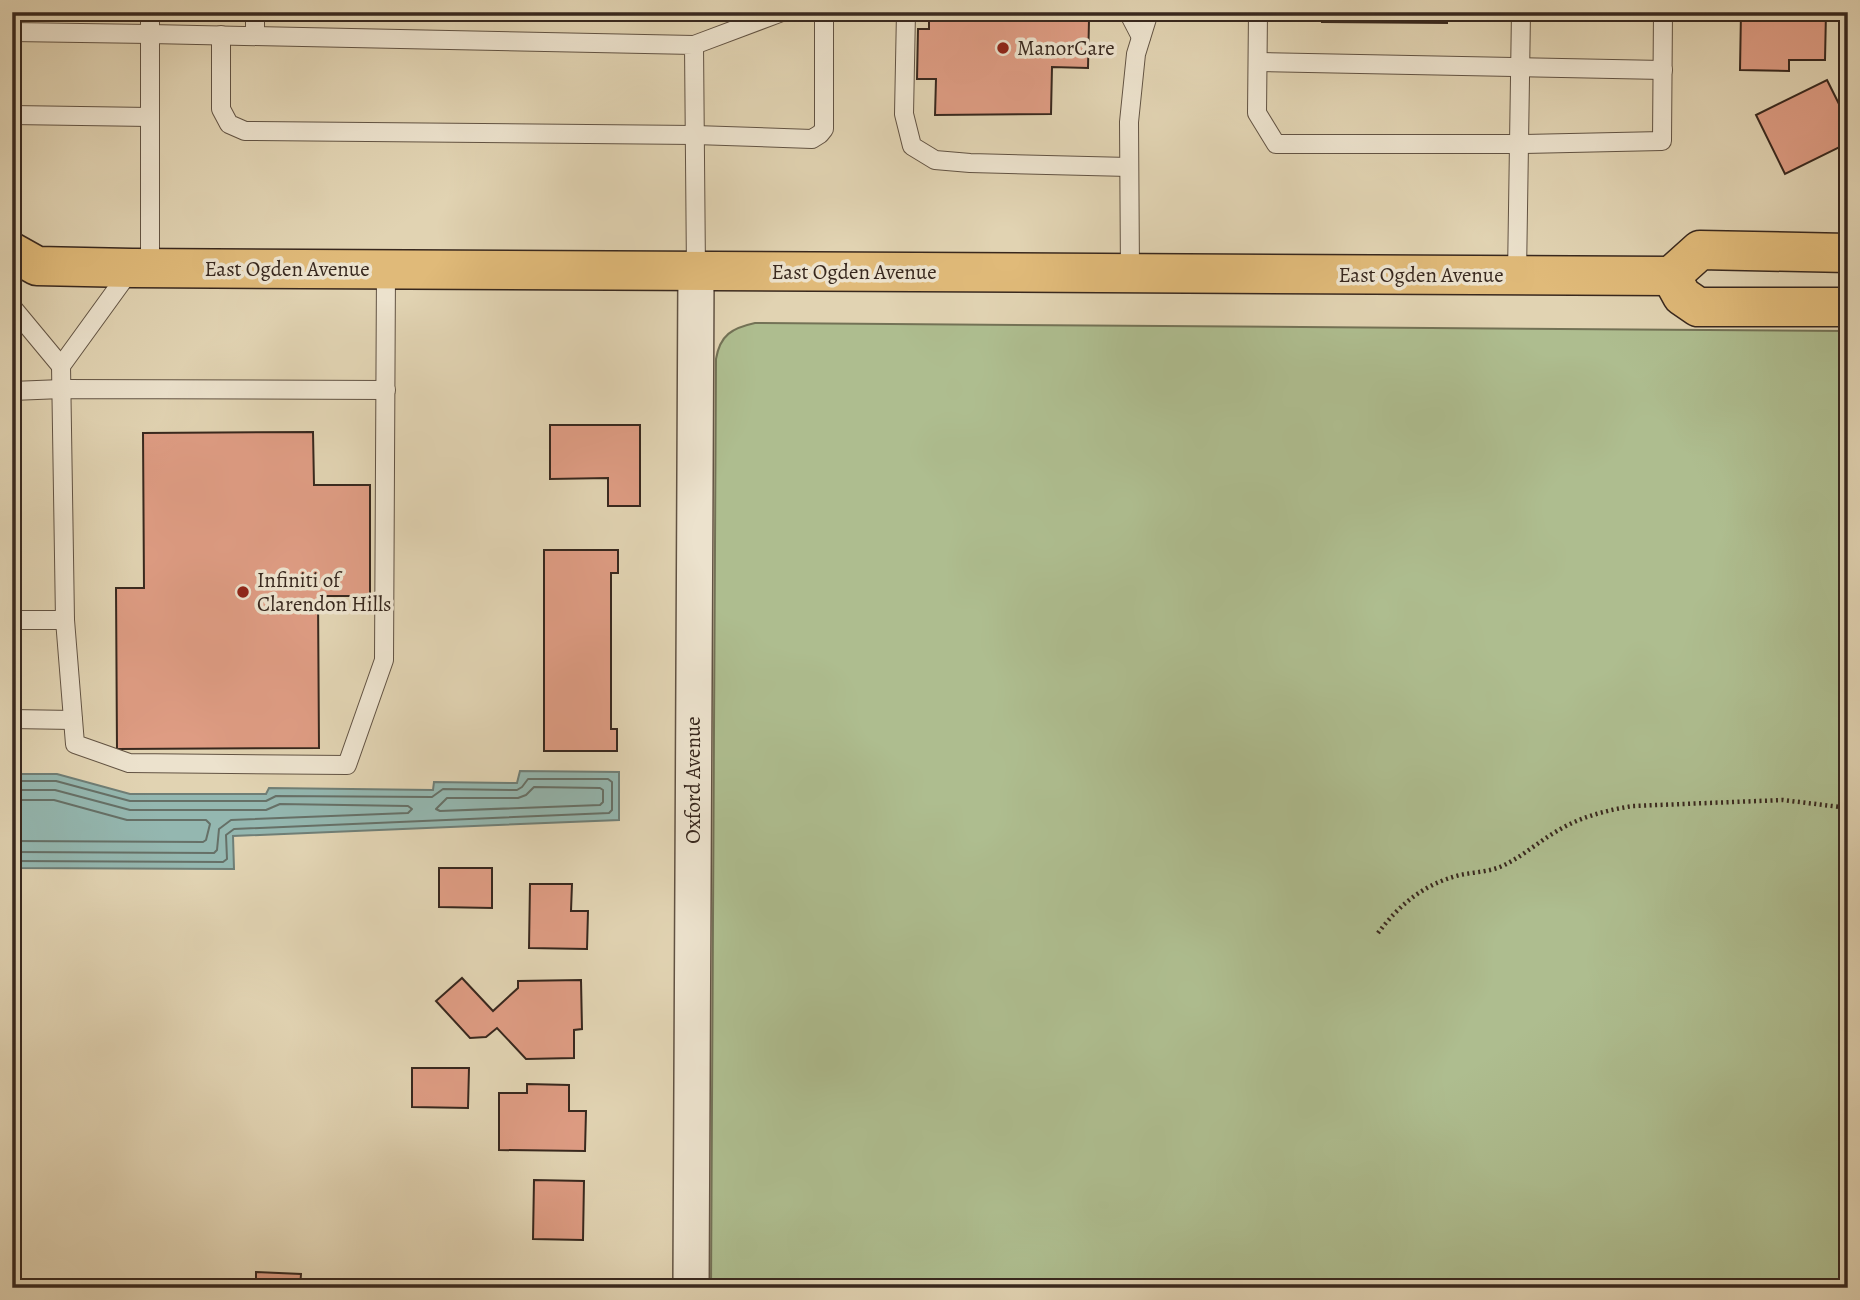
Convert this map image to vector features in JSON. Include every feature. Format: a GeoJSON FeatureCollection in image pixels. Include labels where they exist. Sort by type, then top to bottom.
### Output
{"type":"FeatureCollection","features":[{"type":"Feature","properties":{"kind":"main road"},"geometry":{"type":"LineString","coordinates":[[1848,253],[1700,250],[1671,276],[1682,296],[1698,307],[1848,307]]}},
{"type":"Feature","properties":{"kind":"main road","name":"East Ogden Avenue"},"geometry":{"type":"LineString","coordinates":[[21,269],[1671,276]]}},
{"type":"Feature","properties":{"kind":"street","name":"Oxford Avenue"},"geometry":{"type":"LineString","coordinates":[[691,1288],[696,272]]}},
{"type":"Feature","properties":{"kind":"lane"},"geometry":{"type":"LineString","coordinates":[[61,366],[141,268],[150,117],[150,12]]}},
{"type":"Feature","properties":{"kind":"lane"},"geometry":{"type":"LineString","coordinates":[[255,12],[255,36]]}},
{"type":"Feature","properties":{"kind":"lane"},"geometry":{"type":"LineString","coordinates":[[12,32],[694,45],[782,12]]}},
{"type":"Feature","properties":{"kind":"lane"},"geometry":{"type":"LineString","coordinates":[[221,35],[221,109],[229,124],[245,131],[695,135],[812,139],[824,130],[824,12]]}},
{"type":"Feature","properties":{"kind":"lane"},"geometry":{"type":"LineString","coordinates":[[906,12],[904,114],[912,146],[935,160],[1129,167]]}},
{"type":"Feature","properties":{"kind":"lane"},"geometry":{"type":"LineString","coordinates":[[1128,12],[1141,37]]}},
{"type":"Feature","properties":{"kind":"lane"},"geometry":{"type":"LineString","coordinates":[[1130,273],[1129,122],[1136,54],[1149,12]]}},
{"type":"Feature","properties":{"kind":"lane"},"geometry":{"type":"LineString","coordinates":[[1258,12],[1257,113],[1276,144],[1662,141],[1663,12]]}},
{"type":"Feature","properties":{"kind":"lane"},"geometry":{"type":"LineString","coordinates":[[1517,275],[1521,12]]}},
{"type":"Feature","properties":{"kind":"lane"},"geometry":{"type":"LineString","coordinates":[[694,45],[696,272]]}},
{"type":"Feature","properties":{"kind":"lane"},"geometry":{"type":"LineString","coordinates":[[1258,62],[1662,70]]}},
{"type":"Feature","properties":{"kind":"lane"},"geometry":{"type":"LineString","coordinates":[[12,116],[150,117]]}},
{"type":"Feature","properties":{"kind":"lane"},"geometry":{"type":"LineString","coordinates":[[12,307],[61,366],[65,620],[75,744],[129,763],[347,765],[384,660],[386,270]]}},
{"type":"Feature","properties":{"kind":"lane"},"geometry":{"type":"LineString","coordinates":[[12,391],[386,390]]}},
{"type":"Feature","properties":{"kind":"lane"},"geometry":{"type":"LineString","coordinates":[[12,620],[65,620]]}},
{"type":"Feature","properties":{"kind":"lane"},"geometry":{"type":"LineString","coordinates":[[12,719],[73,720]]}},
{"type":"Feature","properties":{"kind":"path"},"geometry":{"type":"LineString","coordinates":[[1378,933],[1396,909],[1419,892],[1440,881],[1500,867],[1557,831],[1614,809],[1783,800],[1848,808]]}},
{"type":"Feature","properties":{"kind":"green space"},"geometry":{"type":"Polygon","coordinates":[[[755,323],[1848,331],[1848,1288],[711,1288],[716,359],[728,334],[755,323]]]}},
{"type":"Feature","properties":{"kind":"water"},"geometry":{"type":"Polygon","coordinates":[[[520,771],[619,772],[619,820],[233,836],[234,869],[12,868],[12,774],[57,774],[130,794],[266,794],[269,788],[433,790],[434,782],[517,783],[520,771]]]}},
{"type":"Feature","properties":{"kind":"building","name":"ManorCare"},"geometry":{"type":"Polygon","coordinates":[[[929,12],[1081,12],[1081,20],[1089,20],[1088,68],[1052,67],[1051,114],[935,115],[936,79],[917,79],[918,29],[929,29],[929,12]]]}},
{"type":"Feature","properties":{"kind":"building"},"geometry":{"type":"Polygon","coordinates":[[[1322,12],[1447,12],[1447,23],[1322,22],[1322,12]]]}},
{"type":"Feature","properties":{"kind":"building"},"geometry":{"type":"Polygon","coordinates":[[[1741,12],[1826,12],[1825,60],[1789,60],[1789,71],[1740,70],[1741,12]]]}},
{"type":"Feature","properties":{"kind":"building"},"geometry":{"type":"Polygon","coordinates":[[[1827,80],[1848,122],[1848,143],[1785,174],[1756,115],[1827,80]]]}},
{"type":"Feature","properties":{"kind":"building"},"geometry":{"type":"Polygon","coordinates":[[[550,425],[640,425],[640,506],[608,506],[608,478],[550,479],[550,425]]]}},
{"type":"Feature","properties":{"kind":"building","name":"Infiniti of Clarendon Hills"},"geometry":{"type":"Polygon","coordinates":[[[313,432],[314,485],[370,485],[370,596],[318,596],[319,748],[117,749],[116,588],[144,588],[143,433],[313,432]]]}},
{"type":"Feature","properties":{"kind":"building"},"geometry":{"type":"Polygon","coordinates":[[[544,550],[618,550],[618,573],[611,573],[611,729],[617,729],[617,751],[544,751],[544,550]]]}},
{"type":"Feature","properties":{"kind":"building"},"geometry":{"type":"Polygon","coordinates":[[[439,868],[492,868],[492,908],[439,907],[439,868]]]}},
{"type":"Feature","properties":{"kind":"building"},"geometry":{"type":"Polygon","coordinates":[[[530,884],[572,884],[571,911],[588,911],[587,949],[529,948],[530,884]]]}},
{"type":"Feature","properties":{"kind":"building"},"geometry":{"type":"Polygon","coordinates":[[[462,978],[493,1011],[518,988],[518,981],[581,980],[582,1029],[574,1030],[574,1058],[526,1059],[497,1028],[486,1037],[470,1038],[436,1001],[462,978]]]}},
{"type":"Feature","properties":{"kind":"building"},"geometry":{"type":"Polygon","coordinates":[[[412,1068],[469,1068],[468,1108],[412,1107],[412,1068]]]}},
{"type":"Feature","properties":{"kind":"building"},"geometry":{"type":"Polygon","coordinates":[[[527,1084],[569,1085],[569,1111],[586,1111],[585,1151],[499,1150],[499,1093],[527,1093],[527,1084]]]}},
{"type":"Feature","properties":{"kind":"building"},"geometry":{"type":"Polygon","coordinates":[[[534,1180],[584,1181],[583,1240],[533,1239],[534,1180]]]}},
{"type":"Feature","properties":{"kind":"building"},"geometry":{"type":"Polygon","coordinates":[[[256,1272],[301,1274],[300,1288],[256,1288],[256,1272]]]}},
{"type":"Feature","properties":{"kind":"building"},"geometry":{"type":"Polygon","coordinates":[[[548,1285],[616,1285],[616,1288],[548,1288],[548,1285]]]}},
{"type":"Feature","properties":{"kind":"place","name":"ManorCare"},"geometry":{"type":"Point","coordinates":[1003,48]}},
{"type":"Feature","properties":{"kind":"place","name":"Infiniti of Clarendon Hills"},"geometry":{"type":"Point","coordinates":[243,592]}}]}
